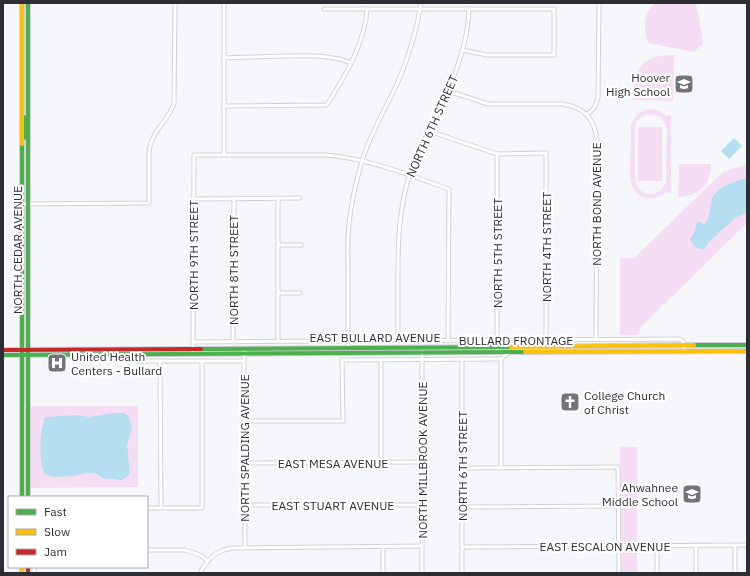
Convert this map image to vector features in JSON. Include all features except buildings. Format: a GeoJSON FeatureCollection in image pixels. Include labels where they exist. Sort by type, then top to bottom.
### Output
{"type":"FeatureCollection","features":[{"type":"Feature","properties":{"kind":"main road","name":"NORTH CEDAR AVENUE"},"geometry":{"type":"LineString","coordinates":[[22,3],[22,496]]}},
{"type":"Feature","properties":{"kind":"main road","name":"NORTH CEDAR AVENUE"},"geometry":{"type":"LineString","coordinates":[[28,3],[28,496]]}},
{"type":"Feature","properties":{"kind":"main road"},"geometry":{"type":"LineString","coordinates":[[22,93],[25,136],[28,139]]}},
{"type":"Feature","properties":{"kind":"main road"},"geometry":{"type":"LineString","coordinates":[[576,353],[579,349],[597,349],[610,346]]}},
{"type":"Feature","properties":{"kind":"main road"},"geometry":{"type":"LineString","coordinates":[[707,352],[714,349],[743,349],[747,346]]}},
{"type":"Feature","properties":{"kind":"main road","name":"EAST BULLARD AVENUE"},"geometry":{"type":"LineString","coordinates":[[3,350],[747,346]]}},
{"type":"Feature","properties":{"kind":"main road","name":"EAST BULLARD AVENUE"},"geometry":{"type":"LineString","coordinates":[[3,355],[747,352]]}},
{"type":"Feature","properties":{"kind":"street"},"geometry":{"type":"LineString","coordinates":[[21,204],[149,203],[150,145],[152,139],[170,113],[174,104],[175,3]]}},
{"type":"Feature","properties":{"kind":"street"},"geometry":{"type":"LineString","coordinates":[[224,3],[224,154],[325,154],[348,157],[362,160],[449,189],[448,340]]}},
{"type":"Feature","properties":{"kind":"street"},"geometry":{"type":"LineString","coordinates":[[348,354],[348,243],[352,200],[362,160],[406,61],[414,36],[420,3]]}},
{"type":"Feature","properties":{"kind":"street"},"geometry":{"type":"LineString","coordinates":[[448,91],[488,104],[570,105],[576,107],[587,115],[594,108],[598,98],[599,3]]}},
{"type":"Feature","properties":{"kind":"street"},"geometry":{"type":"LineString","coordinates":[[324,9],[554,8],[554,55],[487,55],[462,50]]}},
{"type":"Feature","properties":{"kind":"street"},"geometry":{"type":"LineString","coordinates":[[224,106],[326,105],[339,86],[351,63],[363,31],[367,9]]}},
{"type":"Feature","properties":{"kind":"street","name":"NORTH 6TH STREET"},"geometry":{"type":"LineString","coordinates":[[398,341],[398,240],[402,202],[415,159],[456,71],[466,34],[469,9]]}},
{"type":"Feature","properties":{"kind":"street"},"geometry":{"type":"LineString","coordinates":[[224,58],[296,56],[326,57],[340,59],[351,63]]}},
{"type":"Feature","properties":{"kind":"street","name":"NORTH BOND AVENUE"},"geometry":{"type":"LineString","coordinates":[[587,115],[594,127],[597,139],[596,340]]}},
{"type":"Feature","properties":{"kind":"street"},"geometry":{"type":"LineString","coordinates":[[429,131],[497,154]]}},
{"type":"Feature","properties":{"kind":"street","name":"NORTH 4TH STREET"},"geometry":{"type":"LineString","coordinates":[[497,154],[546,153],[546,340]]}},
{"type":"Feature","properties":{"kind":"street","name":"NORTH 9TH STREET"},"geometry":{"type":"LineString","coordinates":[[193,355],[194,154],[224,154]]}},
{"type":"Feature","properties":{"kind":"street","name":"NORTH 5TH STREET"},"geometry":{"type":"LineString","coordinates":[[497,154],[497,353]]}},
{"type":"Feature","properties":{"kind":"street","name":"NORTH 8TH STREET"},"geometry":{"type":"LineString","coordinates":[[233,342],[234,198]]}},
{"type":"Feature","properties":{"kind":"street"},"geometry":{"type":"LineString","coordinates":[[278,198],[278,341]]}},
{"type":"Feature","properties":{"kind":"street"},"geometry":{"type":"LineString","coordinates":[[194,199],[300,198]]}},
{"type":"Feature","properties":{"kind":"street"},"geometry":{"type":"LineString","coordinates":[[278,245],[301,245]]}},
{"type":"Feature","properties":{"kind":"street"},"geometry":{"type":"LineString","coordinates":[[278,293],[300,293]]}},
{"type":"Feature","properties":{"kind":"street","name":"BULLARD FRONTAGE"},"geometry":{"type":"LineString","coordinates":[[193,342],[680,339],[683,341],[684,346]]}},
{"type":"Feature","properties":{"kind":"street"},"geometry":{"type":"LineString","coordinates":[[684,346],[684,352]]}},
{"type":"Feature","properties":{"kind":"street","name":"NORTH MILLBROOK AVENUE"},"geometry":{"type":"LineString","coordinates":[[422,347],[422,573]]}},
{"type":"Feature","properties":{"kind":"street","name":"NORTH SPALDING AVENUE"},"geometry":{"type":"LineString","coordinates":[[244,348],[245,547]]}},
{"type":"Feature","properties":{"kind":"street"},"geometry":{"type":"LineString","coordinates":[[244,421],[343,421],[342,360],[501,359],[508,353]]}},
{"type":"Feature","properties":{"kind":"street"},"geometry":{"type":"LineString","coordinates":[[137,355],[137,361],[244,361]]}},
{"type":"Feature","properties":{"kind":"street"},"geometry":{"type":"LineString","coordinates":[[501,359],[501,467]]}},
{"type":"Feature","properties":{"kind":"street"},"geometry":{"type":"LineString","coordinates":[[381,360],[382,462]]}},
{"type":"Feature","properties":{"kind":"street","name":"NORTH 6TH STREET"},"geometry":{"type":"LineString","coordinates":[[462,360],[462,573]]}},
{"type":"Feature","properties":{"kind":"street"},"geometry":{"type":"LineString","coordinates":[[160,361],[160,508]]}},
{"type":"Feature","properties":{"kind":"street"},"geometry":{"type":"LineString","coordinates":[[148,508],[202,508],[202,361]]}},
{"type":"Feature","properties":{"kind":"street","name":"EAST MESA AVENUE"},"geometry":{"type":"LineString","coordinates":[[244,463],[422,462]]}},
{"type":"Feature","properties":{"kind":"street"},"geometry":{"type":"LineString","coordinates":[[462,468],[618,467],[619,573]]}},
{"type":"Feature","properties":{"kind":"street","name":"EAST STUART AVENUE"},"geometry":{"type":"LineString","coordinates":[[244,505],[422,505]]}},
{"type":"Feature","properties":{"kind":"street"},"geometry":{"type":"LineString","coordinates":[[462,507],[618,506]]}},
{"type":"Feature","properties":{"kind":"street","name":"EAST ESCALON AVENUE"},"geometry":{"type":"LineString","coordinates":[[462,546],[747,544]]}},
{"type":"Feature","properties":{"kind":"street"},"geometry":{"type":"LineString","coordinates":[[657,545],[657,573]]}},
{"type":"Feature","properties":{"kind":"street"},"geometry":{"type":"LineString","coordinates":[[696,545],[696,573]]}},
{"type":"Feature","properties":{"kind":"street"},"geometry":{"type":"LineString","coordinates":[[735,545],[735,573]]}},
{"type":"Feature","properties":{"kind":"street"},"geometry":{"type":"LineString","coordinates":[[383,546],[383,573]]}},
{"type":"Feature","properties":{"kind":"street"},"geometry":{"type":"LineString","coordinates":[[201,573],[208,560],[214,554],[222,550],[233,548],[422,546]]}},
{"type":"Feature","properties":{"kind":"street"},"geometry":{"type":"LineString","coordinates":[[148,550],[186,550],[200,555],[208,560]]}},
{"type":"Feature","properties":{"kind":"shaded area"},"geometry":{"type":"Polygon","coordinates":[[[655,3],[696,3],[703,44],[694,52],[648,43],[645,32],[645,22],[648,12],[655,3]]]}},
{"type":"Feature","properties":{"kind":"shaded area"},"geometry":{"type":"Polygon","coordinates":[[[674,55],[673,101],[633,100],[636,76],[642,65],[646,61],[655,57],[674,55]]]}},
{"type":"Feature","properties":{"kind":"shaded area"},"geometry":{"type":"Polygon","coordinates":[[[647,109],[658,110],[666,116],[671,115],[671,193],[666,192],[661,196],[649,199],[639,195],[634,190],[630,178],[631,126],[635,117],[647,109]],[[652,114],[641,117],[635,127],[635,178],[640,190],[649,194],[654,194],[659,191],[666,181],[667,130],[663,120],[652,114]]]}},
{"type":"Feature","properties":{"kind":"shaded area"},"geometry":{"type":"Polygon","coordinates":[[[638,127],[662,127],[662,181],[638,181],[638,127]]]}},
{"type":"Feature","properties":{"kind":"shaded area"},"geometry":{"type":"Polygon","coordinates":[[[680,164],[711,164],[709,178],[698,192],[678,197],[680,164]]]}},
{"type":"Feature","properties":{"kind":"shaded area"},"geometry":{"type":"Polygon","coordinates":[[[747,164],[747,223],[642,326],[638,335],[620,335],[620,258],[634,258],[723,172],[747,164]]]}},
{"type":"Feature","properties":{"kind":"shaded area"},"geometry":{"type":"Polygon","coordinates":[[[31,406],[138,406],[138,487],[31,488],[31,406]]]}},
{"type":"Feature","properties":{"kind":"shaded area"},"geometry":{"type":"Polygon","coordinates":[[[620,447],[637,447],[637,542],[622,542],[621,540],[620,447]]]}},
{"type":"Feature","properties":{"kind":"shaded area"},"geometry":{"type":"Polygon","coordinates":[[[637,548],[637,573],[621,573],[621,550],[637,548]]]}},
{"type":"Feature","properties":{"kind":"water"},"geometry":{"type":"Polygon","coordinates":[[[734,138],[742,146],[729,159],[721,151],[734,138]]]}},
{"type":"Feature","properties":{"kind":"water"},"geometry":{"type":"Polygon","coordinates":[[[747,178],[747,212],[735,218],[708,243],[704,249],[700,249],[692,244],[690,239],[695,231],[697,221],[704,224],[706,222],[714,195],[724,186],[747,178]]]}},
{"type":"Feature","properties":{"kind":"water"},"geometry":{"type":"Polygon","coordinates":[[[124,413],[129,417],[132,429],[127,445],[130,474],[127,477],[121,480],[102,478],[97,474],[92,473],[53,477],[44,474],[40,446],[45,417],[79,415],[88,417],[124,413]]]}},
{"type":"Feature","properties":{"kind":"traffic: fast"},"geometry":{"type":"LineString","coordinates":[[28,3],[28,496]]}},
{"type":"Feature","properties":{"kind":"traffic: fast"},"geometry":{"type":"LineString","coordinates":[[24,117],[25,136],[28,139]]}},
{"type":"Feature","properties":{"kind":"traffic: fast"},"geometry":{"type":"LineString","coordinates":[[22,144],[22,496]]}},
{"type":"Feature","properties":{"kind":"traffic: fast"},"geometry":{"type":"LineString","coordinates":[[694,345],[747,345]]}},
{"type":"Feature","properties":{"kind":"traffic: fast"},"geometry":{"type":"LineString","coordinates":[[201,349],[511,347]]}},
{"type":"Feature","properties":{"kind":"traffic: fast"},"geometry":{"type":"LineString","coordinates":[[3,355],[525,352]]}},
{"type":"Feature","properties":{"kind":"traffic: slow"},"geometry":{"type":"LineString","coordinates":[[22,3],[22,144]]}},
{"type":"Feature","properties":{"kind":"traffic: slow"},"geometry":{"type":"LineString","coordinates":[[511,347],[694,345]]}},
{"type":"Feature","properties":{"kind":"traffic: slow"},"geometry":{"type":"LineString","coordinates":[[525,352],[747,351]]}},
{"type":"Feature","properties":{"kind":"traffic: slow"},"geometry":{"type":"LineString","coordinates":[[22,568],[22,573]]}},
{"type":"Feature","properties":{"kind":"traffic: jam"},"geometry":{"type":"LineString","coordinates":[[3,350],[201,349]]}},
{"type":"Feature","properties":{"kind":"traffic: jam"},"geometry":{"type":"LineString","coordinates":[[28,568],[28,573]]}},
{"type":"Feature","properties":{"kind":"place","name":"Hoover High School"},"geometry":{"type":"Point","coordinates":[684,84]}},
{"type":"Feature","properties":{"kind":"place","name":"United Health Centers - Bullard"},"geometry":{"type":"Point","coordinates":[57,363]}},
{"type":"Feature","properties":{"kind":"place","name":"College Church of Christ"},"geometry":{"type":"Point","coordinates":[570,402]}},
{"type":"Feature","properties":{"kind":"place","name":"Ahwahnee Middle School"},"geometry":{"type":"Point","coordinates":[692,494]}}]}
